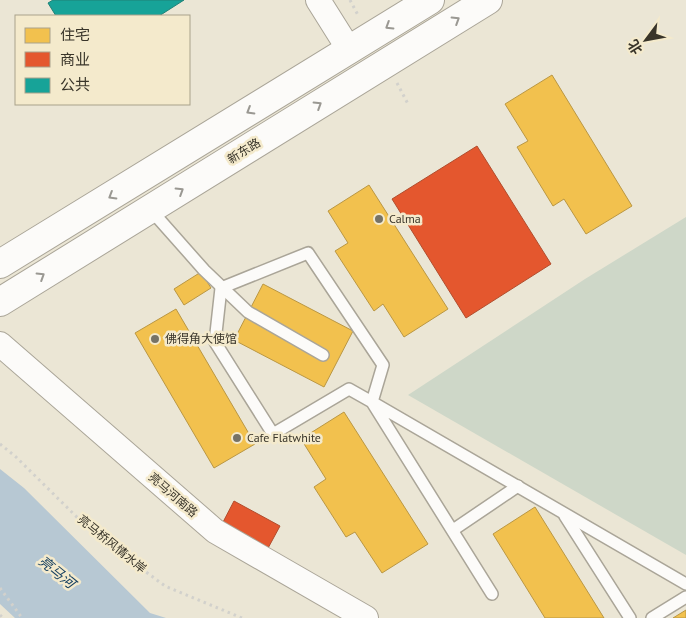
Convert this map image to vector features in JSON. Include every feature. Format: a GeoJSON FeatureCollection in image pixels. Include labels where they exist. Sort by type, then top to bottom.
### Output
{"type":"FeatureCollection","features":[{"type":"Feature","properties":{"kind":"main road"},"geometry":{"type":"LineString","coordinates":[[0,264],[350,51],[430,0]]}},
{"type":"Feature","properties":{"kind":"main road","name":"新东路"},"geometry":{"type":"LineString","coordinates":[[0,302],[488,0]]}},
{"type":"Feature","properties":{"kind":"street"},"geometry":{"type":"LineString","coordinates":[[318,0],[350,51]]}},
{"type":"Feature","properties":{"kind":"street","name":"亮马河南路"},"geometry":{"type":"LineString","coordinates":[[0,344],[215,531],[366,618]]}},
{"type":"Feature","properties":{"kind":"lane"},"geometry":{"type":"LineString","coordinates":[[150,209],[221,288],[248,312],[323,355]]}},
{"type":"Feature","properties":{"kind":"lane"},"geometry":{"type":"LineString","coordinates":[[221,288],[308,253],[383,366],[372,402],[492,594]]}},
{"type":"Feature","properties":{"kind":"lane"},"geometry":{"type":"LineString","coordinates":[[221,288],[215,342],[273,434],[349,389],[686,584]]}},
{"type":"Feature","properties":{"kind":"lane"},"geometry":{"type":"LineString","coordinates":[[453,530],[518,486]]}},
{"type":"Feature","properties":{"kind":"lane"},"geometry":{"type":"LineString","coordinates":[[564,513],[630,618]]}},
{"type":"Feature","properties":{"kind":"lane"},"geometry":{"type":"LineString","coordinates":[[652,618],[686,597]]}},
{"type":"Feature","properties":{"kind":"path","name":"亮马桥风情水岸"},"geometry":{"type":"LineString","coordinates":[[0,444],[16,457],[92,532],[165,586],[242,618]]}},
{"type":"Feature","properties":{"kind":"path"},"geometry":{"type":"LineString","coordinates":[[0,588],[22,618]]}},
{"type":"Feature","properties":{"kind":"path"},"geometry":{"type":"LineString","coordinates":[[0,615],[3,618]]}},
{"type":"Feature","properties":{"kind":"green space"},"geometry":{"type":"Polygon","coordinates":[[[686,217],[686,555],[408,395],[585,279],[686,217]]]}},
{"type":"Feature","properties":{"kind":"water","name":"亮马河"},"geometry":{"type":"Polygon","coordinates":[[[0,469],[24,488],[150,613],[166,618],[15,618],[0,604],[0,469]]]}},
{"type":"Feature","properties":{"kind":"building: 住宅"},"geometry":{"type":"Polygon","coordinates":[[[552,75],[632,206],[586,234],[564,199],[553,206],[517,147],[528,141],[505,104],[552,75]]]}},
{"type":"Feature","properties":{"kind":"building: 住宅"},"geometry":{"type":"Polygon","coordinates":[[[369,185],[448,309],[404,337],[383,304],[374,311],[335,251],[348,243],[328,211],[369,185]]]}},
{"type":"Feature","properties":{"kind":"building: 住宅"},"geometry":{"type":"Polygon","coordinates":[[[201,272],[211,288],[184,305],[174,289],[201,272]]]}},
{"type":"Feature","properties":{"kind":"building: 住宅"},"geometry":{"type":"Polygon","coordinates":[[[263,284],[353,331],[324,387],[234,340],[263,284]]]}},
{"type":"Feature","properties":{"kind":"building: 住宅"},"geometry":{"type":"Polygon","coordinates":[[[176,309],[255,444],[214,468],[135,333],[176,309]]]}},
{"type":"Feature","properties":{"kind":"building: 住宅"},"geometry":{"type":"Polygon","coordinates":[[[344,412],[428,544],[382,573],[355,532],[346,537],[314,487],[326,479],[301,439],[344,412]]]}},
{"type":"Feature","properties":{"kind":"building: 住宅"},"geometry":{"type":"Polygon","coordinates":[[[535,507],[604,618],[545,618],[493,534],[535,507]]]}},
{"type":"Feature","properties":{"kind":"building: 住宅"},"geometry":{"type":"Polygon","coordinates":[[[686,610],[686,618],[673,618],[686,610]]]}},
{"type":"Feature","properties":{"kind":"building: 商业"},"geometry":{"type":"Polygon","coordinates":[[[477,146],[551,264],[466,318],[392,199],[477,146]]]}},
{"type":"Feature","properties":{"kind":"building: 商业"},"geometry":{"type":"Polygon","coordinates":[[[234,501],[280,526],[267,550],[221,526],[234,501]]]}},
{"type":"Feature","properties":{"kind":"building: 公共"},"geometry":{"type":"Polygon","coordinates":[[[53,0],[184,0],[161,15],[55,15],[48,3],[53,0]]]}},
{"type":"Feature","properties":{"kind":"place","name":"Calma"},"geometry":{"type":"Point","coordinates":[379,219]}},
{"type":"Feature","properties":{"kind":"place","name":"佛得角大使馆"},"geometry":{"type":"Point","coordinates":[155,339]}},
{"type":"Feature","properties":{"kind":"place","name":"Cafe Flatwhite"},"geometry":{"type":"Point","coordinates":[237,438]}}]}
